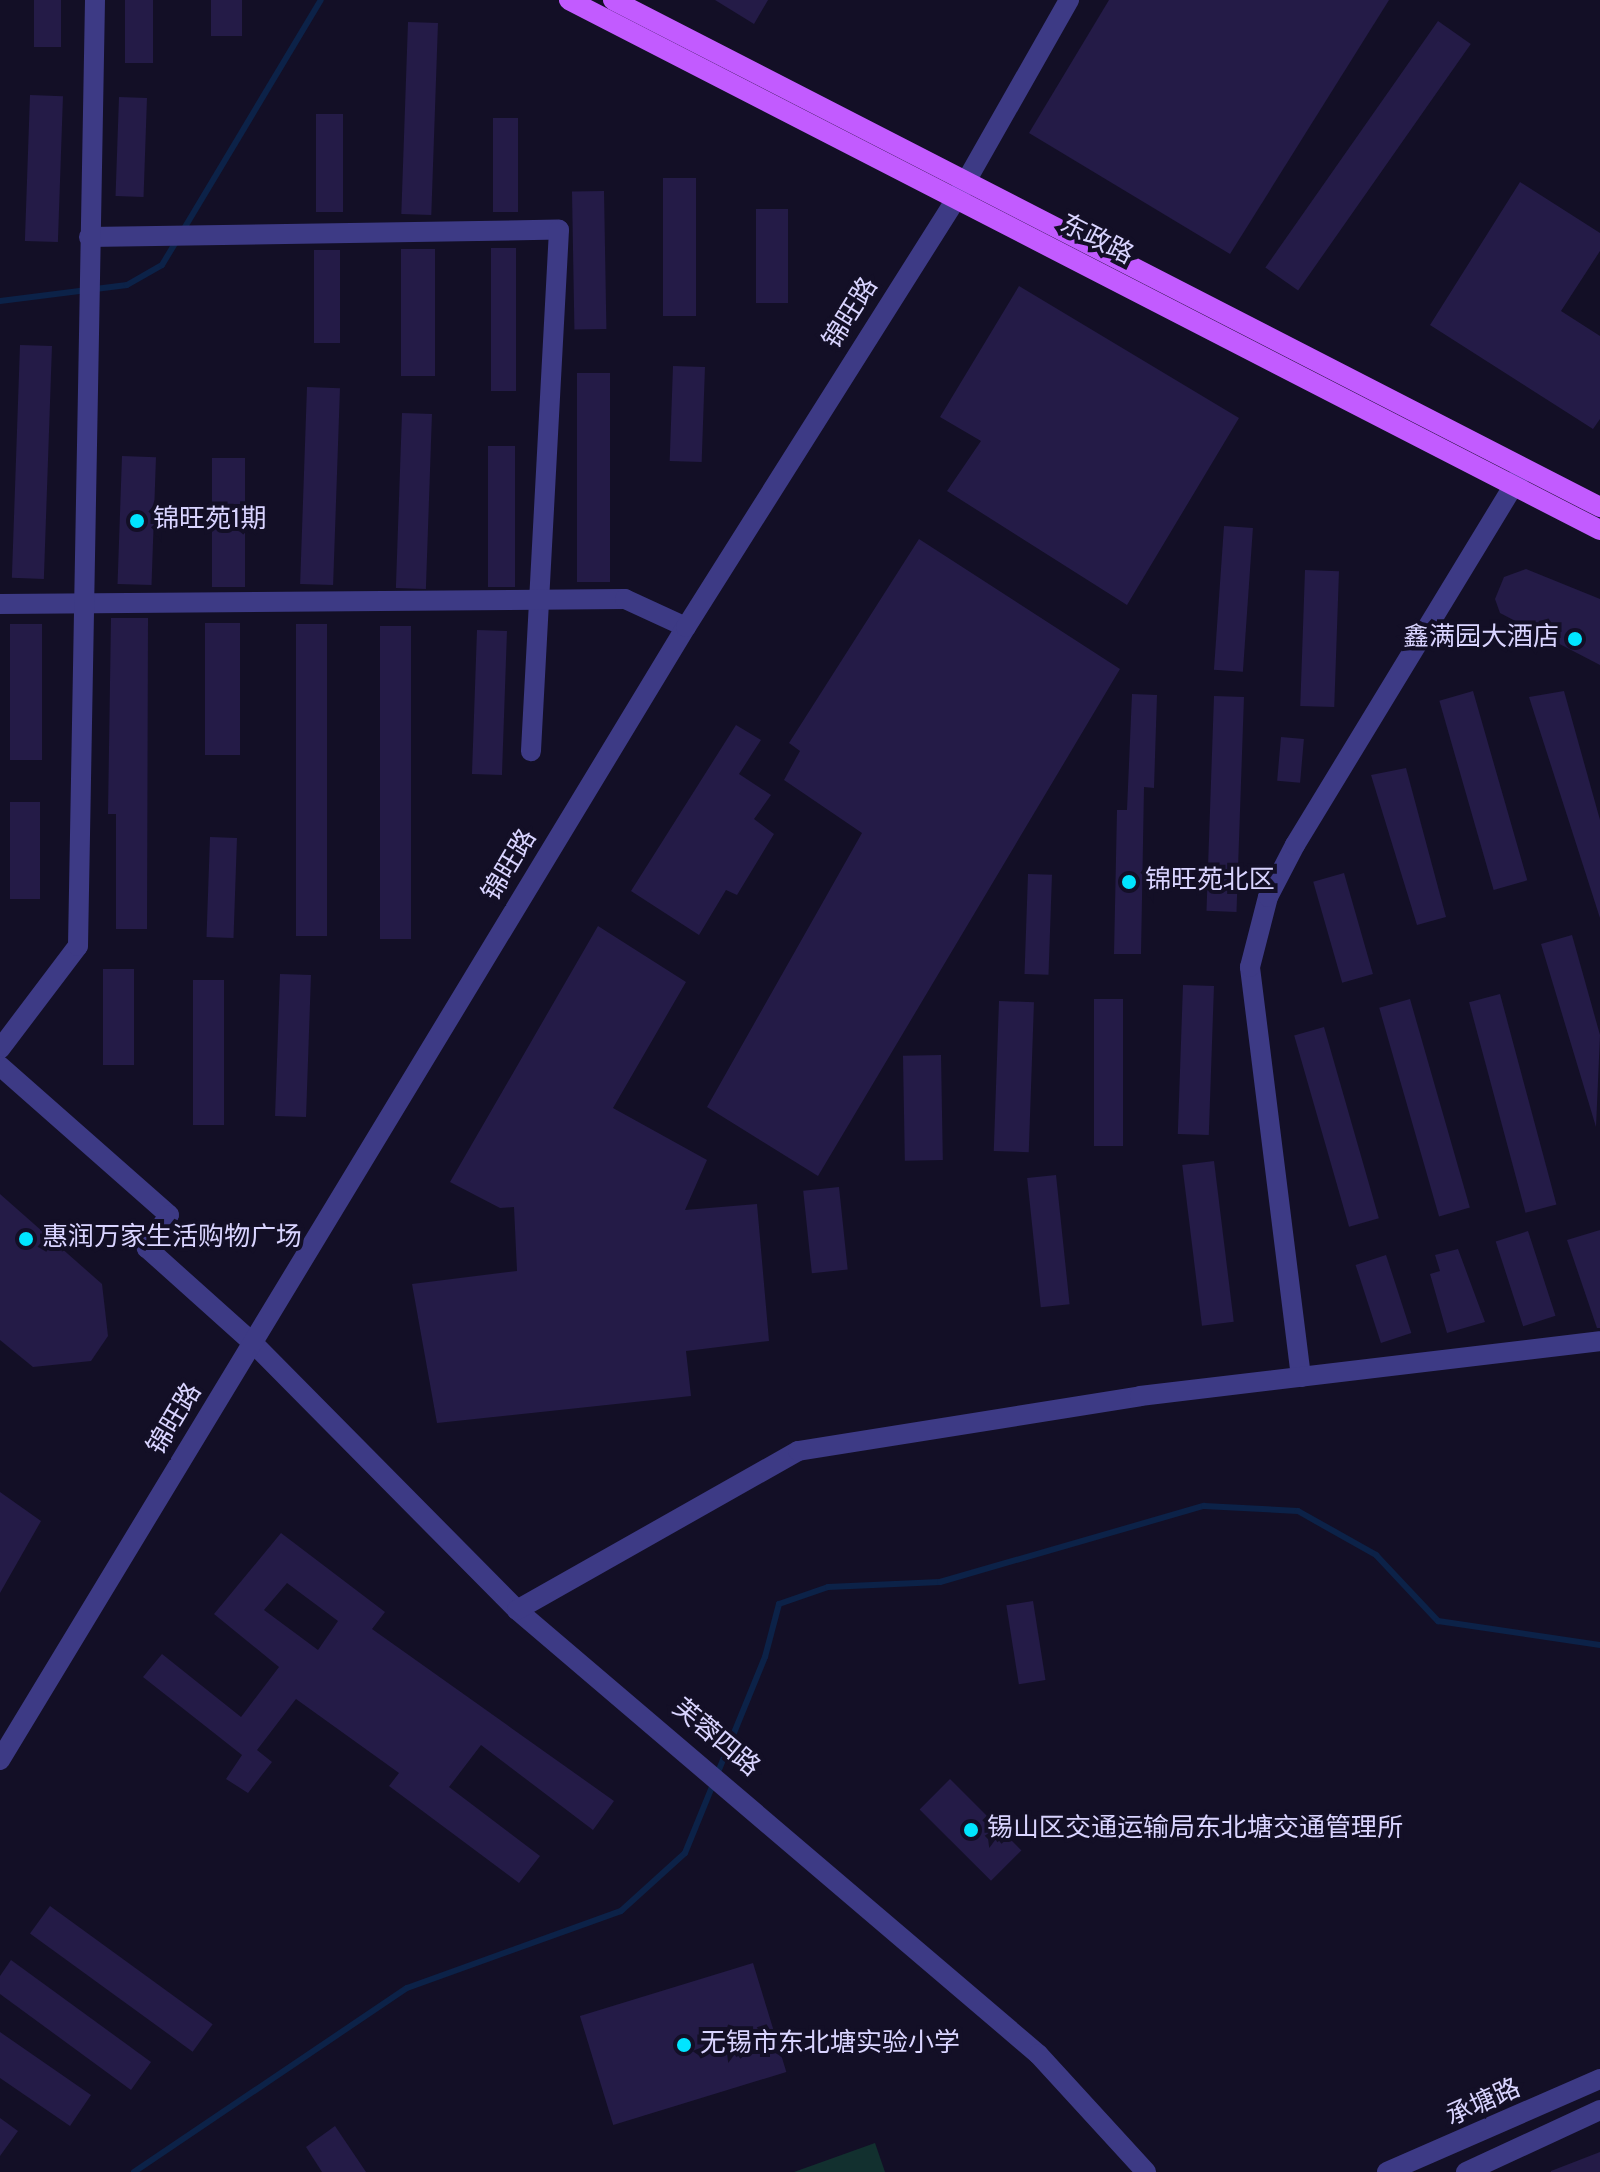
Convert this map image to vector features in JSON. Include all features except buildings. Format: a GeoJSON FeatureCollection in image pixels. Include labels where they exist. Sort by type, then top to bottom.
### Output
{"type":"FeatureCollection","features":[{"type":"Feature","properties":{"kind":"main road","name":"东政路"},"geometry":{"type":"LineString","coordinates":[[569,0],[960,190],[1519,477],[1600,530]]}},
{"type":"Feature","properties":{"kind":"main road","name":"东政路"},"geometry":{"type":"LineString","coordinates":[[613,0],[960,190]]}},
{"type":"Feature","properties":{"kind":"main road","name":"东政路"},"geometry":{"type":"LineString","coordinates":[[1519,477],[1600,507]]}},
{"type":"Feature","properties":{"kind":"street"},"geometry":{"type":"LineString","coordinates":[[0,1049],[78,946],[84,606],[92,400],[86,309],[95,0]]}},
{"type":"Feature","properties":{"kind":"street","name":"锦旺路"},"geometry":{"type":"LineString","coordinates":[[0,1760],[686,627],[960,190],[1069,0]]}},
{"type":"Feature","properties":{"kind":"street"},"geometry":{"type":"LineString","coordinates":[[89,237],[559,230],[543,600],[531,751]]}},
{"type":"Feature","properties":{"kind":"street"},"geometry":{"type":"LineString","coordinates":[[1301,1377],[1250,967],[1268,897],[1295,845],[1519,477]]}},
{"type":"Feature","properties":{"kind":"street"},"geometry":{"type":"LineString","coordinates":[[0,604],[84,606],[625,599],[686,627]]}},
{"type":"Feature","properties":{"kind":"street","name":"芙蓉四路"},"geometry":{"type":"LineString","coordinates":[[0,1066],[169,1215],[147,1248],[253,1343],[517,1610],[742,1794],[1038,2054],[1146,2172]]}},
{"type":"Feature","properties":{"kind":"street"},"geometry":{"type":"LineString","coordinates":[[517,1610],[798,1451],[1301,1377],[1600,1341]]}},
{"type":"Feature","properties":{"kind":"street","name":"承塘路"},"geometry":{"type":"LineString","coordinates":[[1387,2172],[1600,2079]]}},
{"type":"Feature","properties":{"kind":"street","name":"承塘路"},"geometry":{"type":"LineString","coordinates":[[1466,2172],[1600,2110]]}},
{"type":"Feature","properties":{"kind":"green space"},"geometry":{"type":"Polygon","coordinates":[[[875,2143],[885,2172],[794,2172],[875,2143]]]}},
{"type":"Feature","properties":{"kind":"waterway"},"geometry":{"type":"LineString","coordinates":[[182,232],[321,0]]}},
{"type":"Feature","properties":{"kind":"waterway"},"geometry":{"type":"LineString","coordinates":[[0,301],[127,285],[162,265],[176,242]]}},
{"type":"Feature","properties":{"kind":"waterway"},"geometry":{"type":"LineString","coordinates":[[134,2172],[407,1988],[621,1911],[685,1853],[765,1657],[779,1604],[828,1587],[940,1582],[1204,1506],[1298,1511],[1376,1555],[1438,1621],[1600,1645]]}},
{"type":"Feature","properties":{"kind":"place","name":"锦旺苑1期"},"geometry":{"type":"Point","coordinates":[137,521]}},
{"type":"Feature","properties":{"kind":"place","name":"鑫满园大酒店"},"geometry":{"type":"Point","coordinates":[1575,639]}},
{"type":"Feature","properties":{"kind":"place","name":"锦旺苑北区"},"geometry":{"type":"Point","coordinates":[1129,882]}},
{"type":"Feature","properties":{"kind":"place","name":"惠润万家生活购物广场"},"geometry":{"type":"Point","coordinates":[26,1239]}},
{"type":"Feature","properties":{"kind":"place","name":"锡山区交通运输局东北塘交通管理所"},"geometry":{"type":"Point","coordinates":[971,1830]}},
{"type":"Feature","properties":{"kind":"place","name":"无锡市东北塘实验小学"},"geometry":{"type":"Point","coordinates":[684,2045]}}]}
